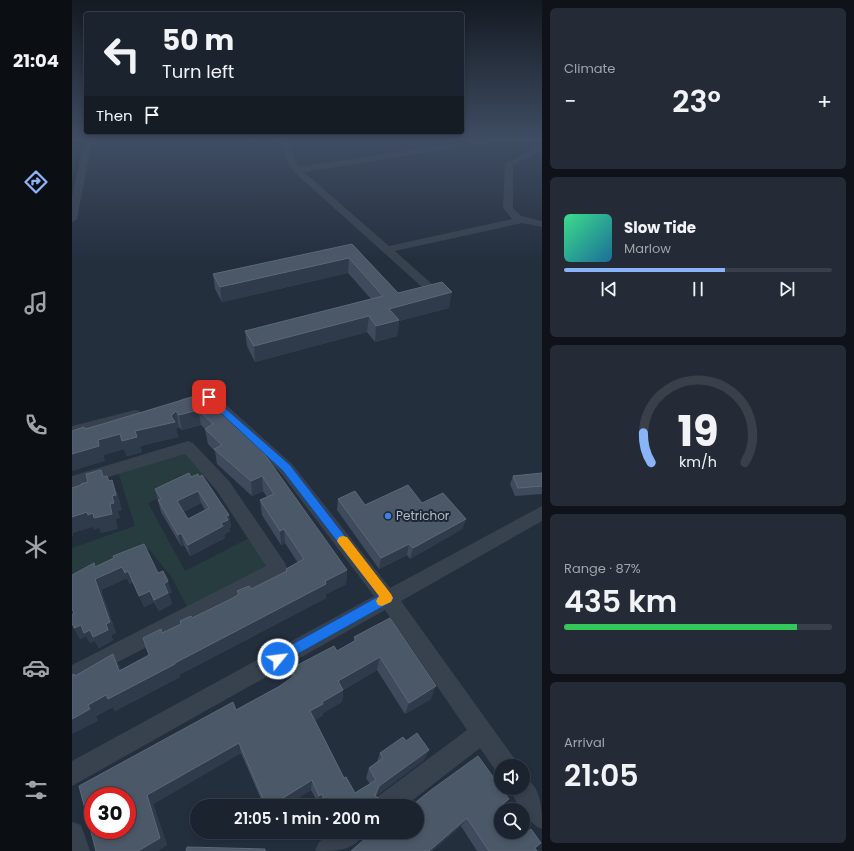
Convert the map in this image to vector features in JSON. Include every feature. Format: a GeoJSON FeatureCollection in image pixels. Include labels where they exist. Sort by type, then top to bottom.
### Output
{"type":"FeatureCollection","features":[{"type":"Feature","properties":{"kind":"street"},"geometry":{"type":"LineString","coordinates":[[72,219],[80,181]]}},
{"type":"Feature","properties":{"kind":"street"},"geometry":{"type":"LineString","coordinates":[[309,181],[436,293]]}},
{"type":"Feature","properties":{"kind":"street"},"geometry":{"type":"LineString","coordinates":[[508,181],[508,208],[510,214],[523,220],[542,224]]}},
{"type":"Feature","properties":{"kind":"street"},"geometry":{"type":"LineString","coordinates":[[388,249],[523,220]]}},
{"type":"Feature","properties":{"kind":"street"},"geometry":{"type":"LineString","coordinates":[[171,406],[209,397],[286,468],[387,598],[501,759]]}},
{"type":"Feature","properties":{"kind":"street"},"geometry":{"type":"LineString","coordinates":[[72,431],[148,412]]}},
{"type":"Feature","properties":{"kind":"street"},"geometry":{"type":"LineString","coordinates":[[72,482],[188,447],[223,486],[278,569],[72,676]]}},
{"type":"Feature","properties":{"kind":"street"},"geometry":{"type":"LineString","coordinates":[[72,774],[542,513]]}},
{"type":"Feature","properties":{"kind":"street"},"geometry":{"type":"LineString","coordinates":[[395,799],[482,732]]}},
{"type":"Feature","properties":{"kind":"street"},"geometry":{"type":"LineString","coordinates":[[527,795],[542,817]]}},
{"type":"Feature","properties":{"kind":"street"},"geometry":{"type":"LineString","coordinates":[[72,834],[77,851]]}},
{"type":"Feature","properties":{"kind":"street"},"geometry":{"type":"LineString","coordinates":[[328,851],[344,839]]}},
{"type":"Feature","properties":{"kind":"green space"},"geometry":{"type":"Polygon","coordinates":[[[184,451],[205,476],[148,503],[185,571],[249,538],[269,568],[190,612],[172,578],[149,549],[72,585],[72,548],[135,526],[118,472],[184,451]]]}},
{"type":"Feature","properties":{"kind":"building"},"geometry":{"type":"Polygon","coordinates":[[[352,244],[398,293],[442,282],[452,292],[389,309],[399,320],[376,326],[369,316],[254,346],[245,331],[383,296],[349,258],[220,287],[213,274],[352,244]]]}},
{"type":"Feature","properties":{"kind":"building"},"geometry":{"type":"Polygon","coordinates":[[[202,394],[204,399],[206,398],[265,455],[347,570],[325,581],[326,584],[108,699],[106,695],[88,705],[90,709],[72,719],[72,675],[74,674],[75,676],[113,654],[119,671],[149,655],[143,638],[161,629],[162,633],[181,624],[180,621],[191,616],[192,618],[233,598],[239,594],[237,591],[249,586],[251,589],[287,571],[286,569],[304,559],[284,529],[280,531],[260,500],[274,494],[262,476],[251,481],[214,449],[222,445],[205,429],[213,424],[198,410],[179,415],[176,411],[171,416],[175,422],[135,431],[137,437],[122,441],[120,434],[98,440],[99,446],[72,454],[72,431],[84,427],[85,429],[202,394]]]}},
{"type":"Feature","properties":{"kind":"building"},"geometry":{"type":"Polygon","coordinates":[[[101,470],[103,477],[107,476],[109,481],[112,480],[116,495],[112,496],[114,503],[110,504],[112,514],[94,518],[93,513],[88,515],[87,512],[72,517],[72,488],[88,482],[86,474],[101,470]]]}},
{"type":"Feature","properties":{"kind":"building"},"geometry":{"type":"Polygon","coordinates":[[[189,473],[191,477],[198,474],[199,477],[202,475],[229,515],[226,516],[228,520],[221,523],[223,526],[188,545],[181,533],[178,535],[158,500],[161,499],[155,489],[189,473]],[[198,491],[177,501],[188,519],[209,508],[198,491]]]}},
{"type":"Feature","properties":{"kind":"building"},"geometry":{"type":"Polygon","coordinates":[[[542,473],[542,486],[518,488],[513,476],[542,473]]]}},
{"type":"Feature","properties":{"kind":"building"},"geometry":{"type":"Polygon","coordinates":[[[408,485],[422,503],[443,493],[466,519],[413,548],[409,544],[381,558],[338,499],[355,491],[365,505],[408,485]]]}},
{"type":"Feature","properties":{"kind":"building"},"geometry":{"type":"Polygon","coordinates":[[[144,544],[158,573],[163,571],[168,581],[164,584],[168,593],[154,600],[150,591],[139,596],[128,571],[125,573],[122,567],[95,579],[110,622],[106,624],[108,630],[93,637],[90,630],[84,633],[81,625],[74,628],[72,623],[72,614],[74,614],[72,608],[72,575],[94,563],[95,567],[114,558],[113,556],[144,544]]]}},
{"type":"Feature","properties":{"kind":"building"},"geometry":{"type":"Polygon","coordinates":[[[390,618],[436,686],[409,703],[380,657],[338,681],[343,690],[310,711],[344,778],[346,777],[355,793],[376,780],[369,768],[383,758],[380,753],[403,737],[406,741],[417,733],[429,750],[379,786],[375,796],[380,799],[324,799],[322,794],[319,796],[312,780],[281,799],[263,799],[239,743],[147,795],[160,838],[138,851],[96,851],[93,839],[136,839],[136,787],[84,787],[84,805],[79,786],[233,702],[236,710],[280,686],[294,676],[290,669],[334,646],[337,651],[356,640],[354,637],[390,618]]]}},
{"type":"Feature","properties":{"kind":"building"},"geometry":{"type":"Polygon","coordinates":[[[478,756],[494,778],[494,795],[506,795],[509,799],[503,803],[494,803],[494,839],[530,839],[531,829],[541,843],[535,848],[537,851],[489,851],[467,818],[429,851],[351,851],[365,839],[424,839],[424,799],[420,799],[478,756]]]}},
{"type":"Feature","properties":{"kind":"building"},"geometry":{"type":"Polygon","coordinates":[[[187,847],[265,849],[265,851],[186,851],[187,847]]]}},
{"type":"Feature","properties":{"kind":"slow traffic"},"geometry":{"type":"LineString","coordinates":[[343,541],[387,598],[382,601]]}},
{"type":"Feature","properties":{"kind":"place","name":"Petrichor"},"geometry":{"type":"Point","coordinates":[388,516]}},
{"type":"Feature","properties":{"kind":"route"},"geometry":{"type":"LineString","coordinates":[[209,397],[286,468],[387,598],[278,659]]}}]}
